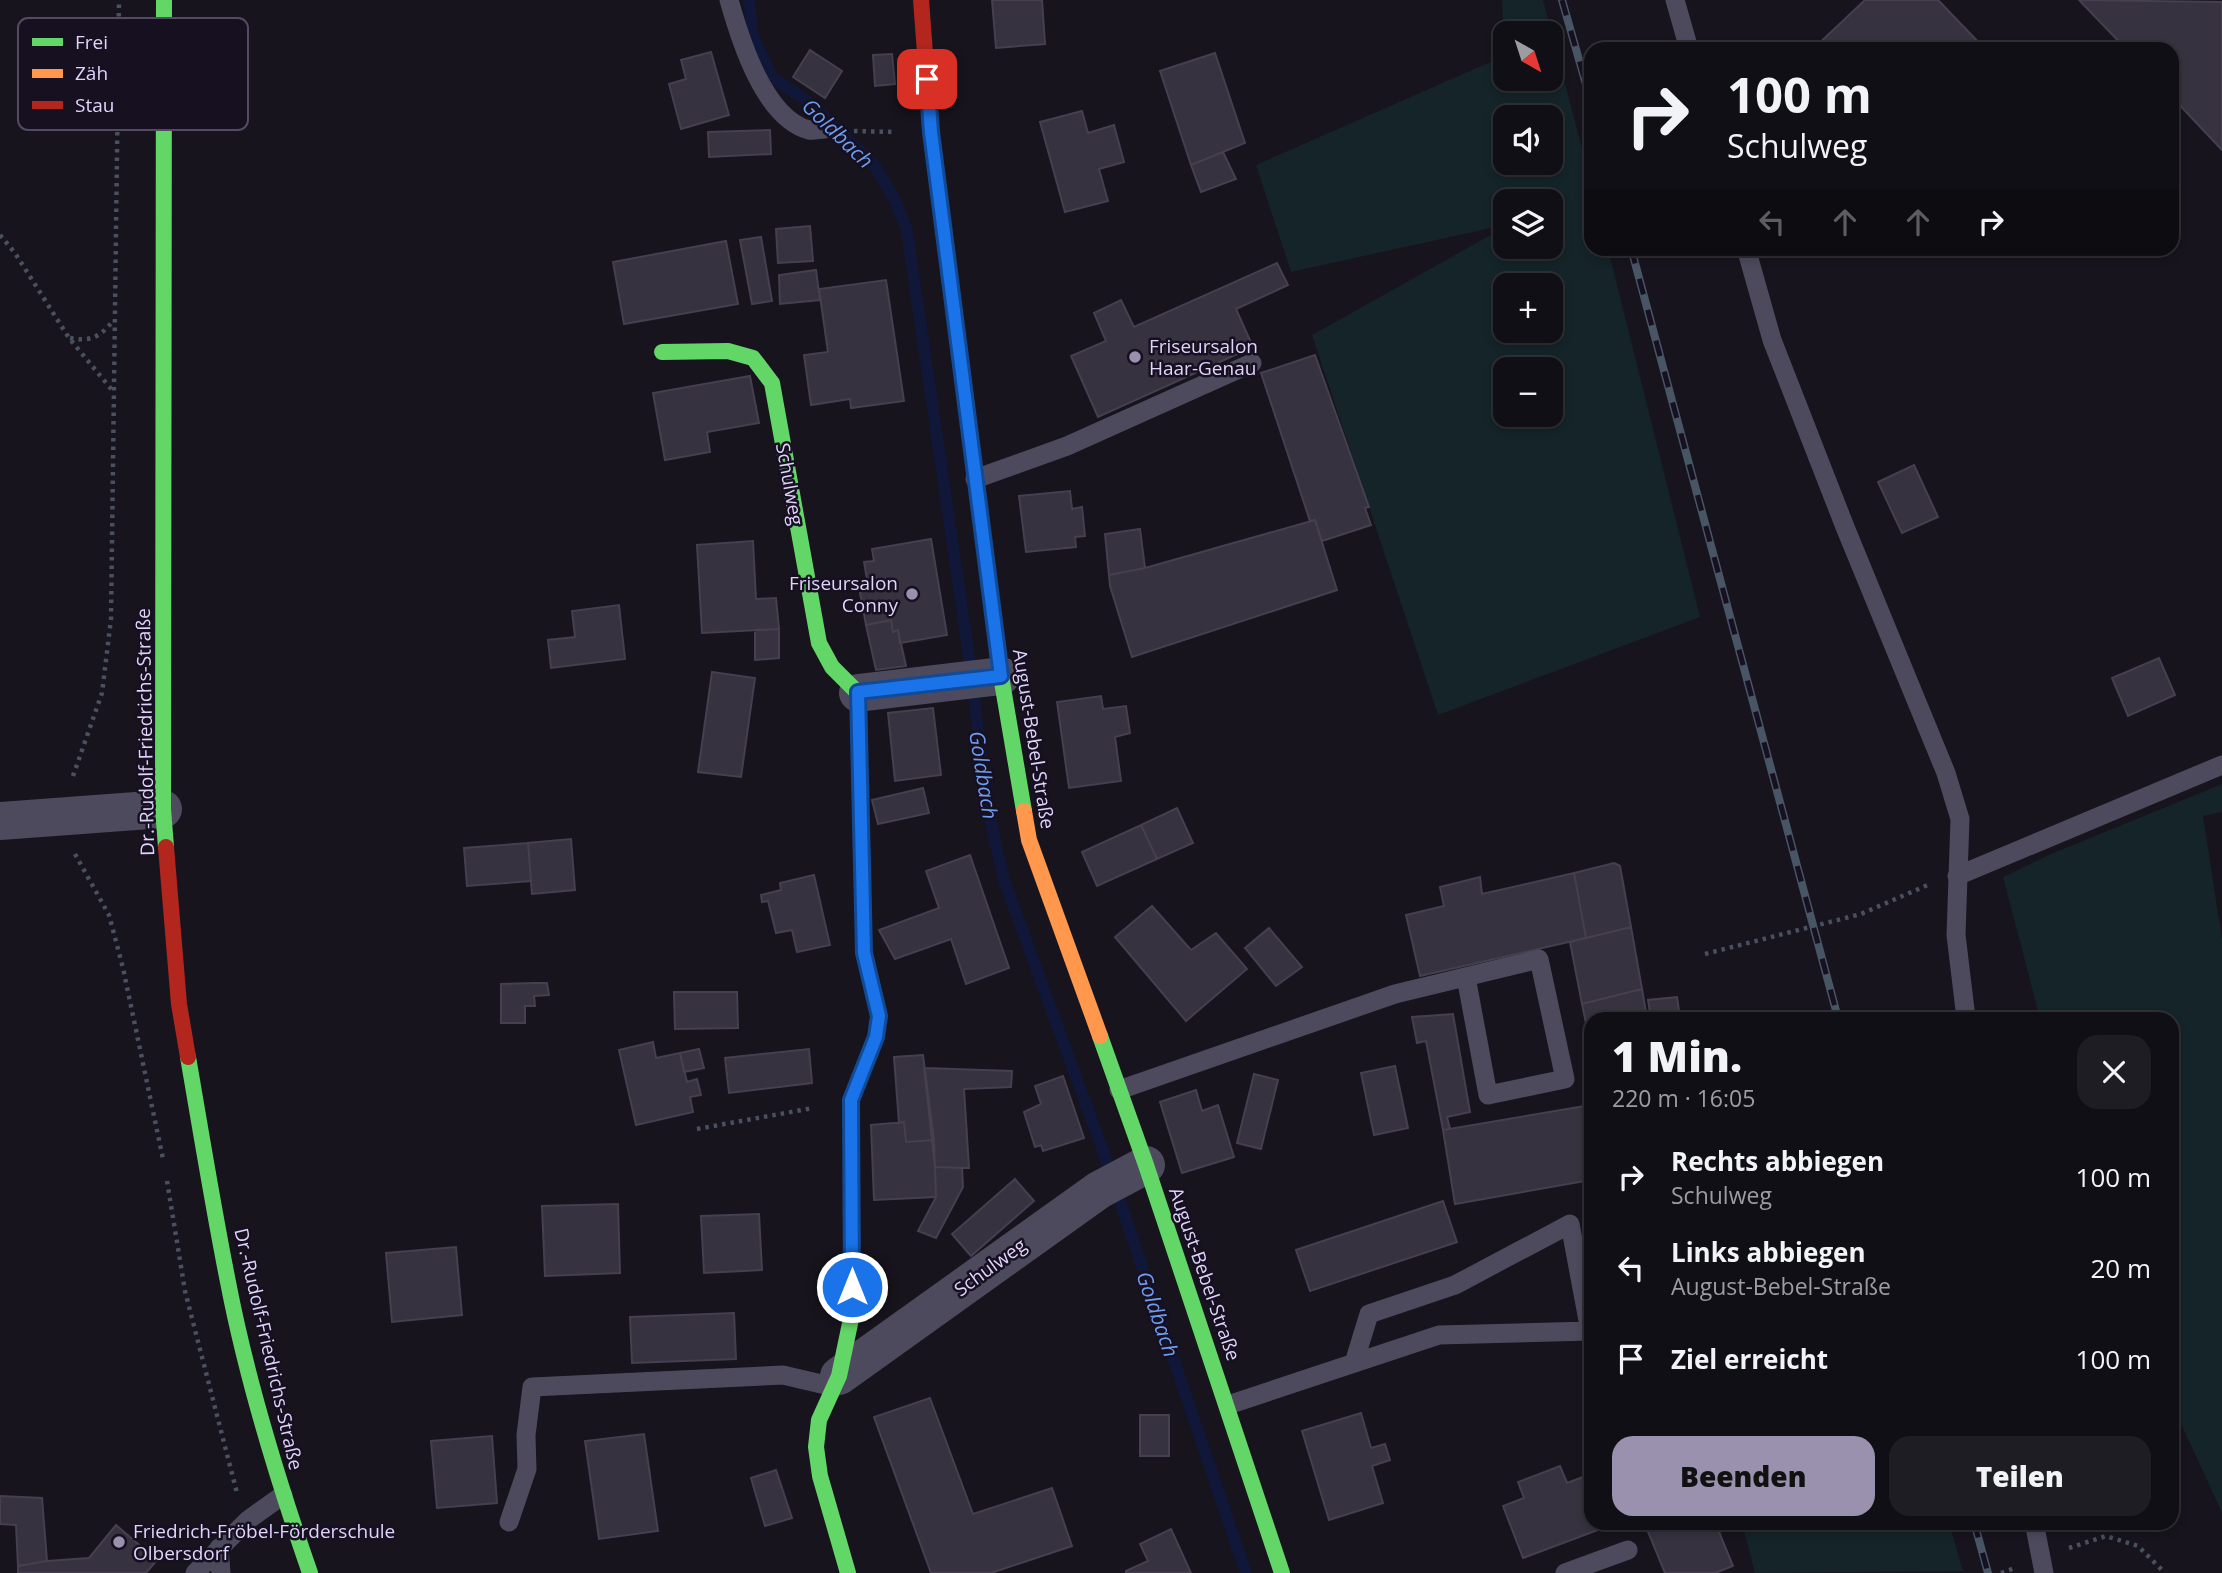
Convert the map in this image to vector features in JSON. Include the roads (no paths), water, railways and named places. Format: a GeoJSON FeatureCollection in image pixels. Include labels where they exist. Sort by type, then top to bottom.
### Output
{"type":"FeatureCollection","features":[{"type":"Feature","properties":{"kind":"street","name":"Dr.-Rudolf-Friedrichs-Straße"},"geometry":{"type":"LineString","coordinates":[[164,0],[164,18]]}},
{"type":"Feature","properties":{"kind":"street","name":"August-Bebel-Straße"},"geometry":{"type":"LineString","coordinates":[[921,0],[931,132],[975,479],[1001,676],[1029,840],[1146,1165],[1282,1573]]}},
{"type":"Feature","properties":{"kind":"street","name":"Dr.-Rudolf-Friedrichs-Straße"},"geometry":{"type":"LineString","coordinates":[[164,130],[163,809],[182,1017],[228,1284],[261,1418],[283,1495],[310,1573]]}},
{"type":"Feature","properties":{"kind":"street","name":"Schulweg"},"geometry":{"type":"LineString","coordinates":[[662,352],[728,351],[754,358],[772,383],[819,643],[832,667],[858,692],[864,953],[879,1016],[876,1037],[851,1100],[852,1314],[836,1382],[819,1420],[816,1447],[820,1476],[848,1573]]}},
{"type":"Feature","properties":{"kind":"street"},"geometry":{"type":"LineString","coordinates":[[858,692],[1001,676]]}},
{"type":"Feature","properties":{"kind":"street"},"geometry":{"type":"LineString","coordinates":[[0,821],[163,809]]}},
{"type":"Feature","properties":{"kind":"street","name":"Schulweg"},"geometry":{"type":"LineString","coordinates":[[836,1382],[1099,1189],[1146,1165]]}},
{"type":"Feature","properties":{"kind":"lane"},"geometry":{"type":"LineString","coordinates":[[729,0],[755,75],[768,97],[784,115],[809,130],[825,129]]}},
{"type":"Feature","properties":{"kind":"lane"},"geometry":{"type":"LineString","coordinates":[[1675,0],[1687,42]]}},
{"type":"Feature","properties":{"kind":"lane"},"geometry":{"type":"LineString","coordinates":[[1747,256],[1772,340],[1946,773],[1960,819],[1956,935],[1965,1012]]}},
{"type":"Feature","properties":{"kind":"lane"},"geometry":{"type":"LineString","coordinates":[[975,479],[1067,446],[1252,363]]}},
{"type":"Feature","properties":{"kind":"lane"},"geometry":{"type":"LineString","coordinates":[[1957,876],[2222,765]]}},
{"type":"Feature","properties":{"kind":"lane"},"geometry":{"type":"LineString","coordinates":[[1119,1090],[1395,994],[1466,977],[1539,960],[1565,1079],[1488,1095],[1466,977]]}},
{"type":"Feature","properties":{"kind":"lane"},"geometry":{"type":"LineString","coordinates":[[1354,1363],[1370,1314],[1455,1285],[1570,1224],[1584,1299]]}},
{"type":"Feature","properties":{"kind":"lane"},"geometry":{"type":"LineString","coordinates":[[1228,1405],[1439,1335],[1584,1331]]}},
{"type":"Feature","properties":{"kind":"lane"},"geometry":{"type":"LineString","coordinates":[[509,1522],[527,1469],[526,1435],[532,1387],[783,1375],[836,1382]]}},
{"type":"Feature","properties":{"kind":"lane"},"geometry":{"type":"LineString","coordinates":[[195,1573],[248,1520],[283,1495]]}},
{"type":"Feature","properties":{"kind":"lane"},"geometry":{"type":"LineString","coordinates":[[2035,1530],[2042,1565]]}},
{"type":"Feature","properties":{"kind":"lane"},"geometry":{"type":"LineString","coordinates":[[219,1548],[221,1573]]}},
{"type":"Feature","properties":{"kind":"lane"},"geometry":{"type":"LineString","coordinates":[[1565,1573],[1628,1550]]}},
{"type":"Feature","properties":{"kind":"waterway","name":"Goldbach"},"geometry":{"type":"LineString","coordinates":[[749,0],[753,37],[772,77],[812,105],[873,163],[894,198],[907,231],[968,650],[988,809],[1004,880],[1102,1148],[1246,1573]]}},
{"type":"Feature","properties":{"kind":"railway"},"geometry":{"type":"LineString","coordinates":[[1562,0],[1584,77]]}},
{"type":"Feature","properties":{"kind":"railway"},"geometry":{"type":"LineString","coordinates":[[1633,256],[1836,1012]]}},
{"type":"Feature","properties":{"kind":"railway"},"geometry":{"type":"LineString","coordinates":[[1976,1530],[1988,1573]]}},
{"type":"Feature","properties":{"kind":"place","name":"Friseursalon Haar-Genau"},"geometry":{"type":"Point","coordinates":[1135,357]}},
{"type":"Feature","properties":{"kind":"place","name":"Friseursalon Conny"},"geometry":{"type":"Point","coordinates":[912,594]}},
{"type":"Feature","properties":{"kind":"place","name":"Friedrich-Fröbel-Förderschule Olbersdorf"},"geometry":{"type":"Point","coordinates":[119,1542]}}]}
